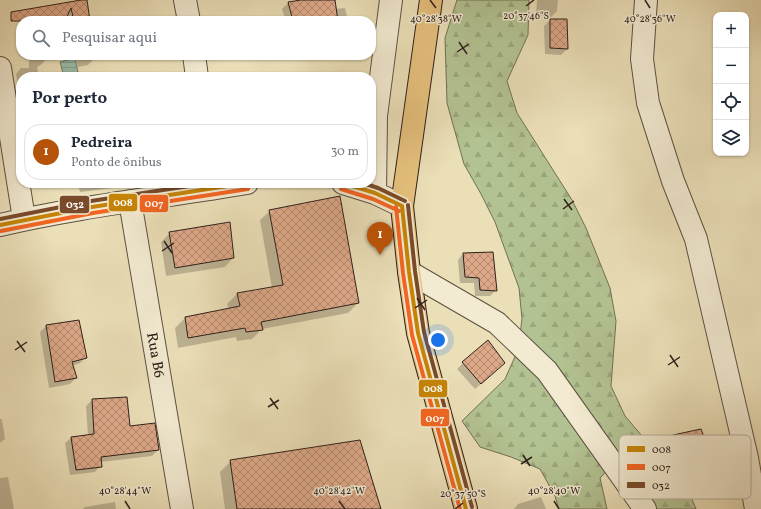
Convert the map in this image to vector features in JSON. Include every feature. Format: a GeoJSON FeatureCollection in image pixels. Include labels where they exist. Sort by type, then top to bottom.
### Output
{"type":"FeatureCollection","features":[{"type":"Feature","properties":{"kind":"main road"},"geometry":{"type":"LineString","coordinates":[[431,0],[402,206],[409,272],[418,333],[466,509]]}},
{"type":"Feature","properties":{"kind":"street"},"geometry":{"type":"LineString","coordinates":[[186,0],[188,16]]}},
{"type":"Feature","properties":{"kind":"street"},"geometry":{"type":"LineString","coordinates":[[376,116],[391,0]]}},
{"type":"Feature","properties":{"kind":"street"},"geometry":{"type":"LineString","coordinates":[[646,0],[642,59],[648,103],[673,181],[696,239],[742,435]]}},
{"type":"Feature","properties":{"kind":"street"},"geometry":{"type":"LineString","coordinates":[[195,60],[196,72]]}},
{"type":"Feature","properties":{"kind":"street"},"geometry":{"type":"LineString","coordinates":[[0,68],[16,169]]}},
{"type":"Feature","properties":{"kind":"street"},"geometry":{"type":"LineString","coordinates":[[19,188],[24,219]]}},
{"type":"Feature","properties":{"kind":"street"},"geometry":{"type":"LineString","coordinates":[[0,225],[24,219],[202,188]]}},
{"type":"Feature","properties":{"kind":"street"},"geometry":{"type":"LineString","coordinates":[[360,188],[375,193],[402,206]]}},
{"type":"Feature","properties":{"kind":"street"},"geometry":{"type":"LineString","coordinates":[[375,188],[375,193]]}},
{"type":"Feature","properties":{"kind":"street","name":"Rua B6"},"geometry":{"type":"LineString","coordinates":[[130,201],[182,509]]}},
{"type":"Feature","properties":{"kind":"street"},"geometry":{"type":"LineString","coordinates":[[409,272],[498,323],[547,371],[619,472]]}},
{"type":"Feature","properties":{"kind":"street"},"geometry":{"type":"LineString","coordinates":[[751,481],[756,509]]}},
{"type":"Feature","properties":{"kind":"street"},"geometry":{"type":"LineString","coordinates":[[638,499],[645,509]]}},
{"type":"Feature","properties":{"kind":"green space"},"geometry":{"type":"Polygon","coordinates":[[[457,0],[529,0],[528,35],[507,81],[517,113],[572,200],[586,228],[610,288],[616,321],[611,386],[625,416],[641,435],[619,435],[619,457],[600,478],[607,509],[559,509],[555,496],[540,469],[511,457],[480,447],[462,421],[505,379],[518,350],[522,319],[519,288],[495,222],[464,164],[447,103],[445,38],[457,0]]]}},
{"type":"Feature","properties":{"kind":"green space"},"geometry":{"type":"Polygon","coordinates":[[[639,499],[692,499],[696,509],[644,509],[639,499]]]}},
{"type":"Feature","properties":{"kind":"shaded area"},"geometry":{"type":"Polygon","coordinates":[[[75,60],[78,72],[63,72],[60,62],[75,60]]]}},
{"type":"Feature","properties":{"kind":"building"},"geometry":{"type":"Polygon","coordinates":[[[87,0],[89,16],[73,16],[71,8],[67,16],[16,16],[16,21],[11,21],[11,12],[87,0]]]}},
{"type":"Feature","properties":{"kind":"building"},"geometry":{"type":"Polygon","coordinates":[[[301,0],[335,0],[337,16],[292,16],[288,2],[301,0]]]}},
{"type":"Feature","properties":{"kind":"building"},"geometry":{"type":"Polygon","coordinates":[[[550,19],[567,19],[568,49],[550,48],[550,19]]]}},
{"type":"Feature","properties":{"kind":"building"},"geometry":{"type":"Polygon","coordinates":[[[340,196],[359,303],[261,322],[263,330],[246,332],[245,328],[188,338],[185,317],[240,306],[237,293],[283,285],[269,210],[340,196]]]}},
{"type":"Feature","properties":{"kind":"building"},"geometry":{"type":"Polygon","coordinates":[[[230,222],[234,258],[175,268],[169,232],[230,222]]]}},
{"type":"Feature","properties":{"kind":"building"},"geometry":{"type":"Polygon","coordinates":[[[493,252],[497,291],[480,290],[479,278],[465,277],[463,253],[493,252]]]}},
{"type":"Feature","properties":{"kind":"building"},"geometry":{"type":"Polygon","coordinates":[[[79,320],[87,358],[72,362],[77,378],[55,382],[46,325],[79,320]]]}},
{"type":"Feature","properties":{"kind":"building"},"geometry":{"type":"Polygon","coordinates":[[[488,340],[505,363],[481,384],[462,362],[488,340]]]}},
{"type":"Feature","properties":{"kind":"building"},"geometry":{"type":"Polygon","coordinates":[[[127,397],[130,426],[155,423],[159,450],[101,457],[102,467],[76,470],[71,437],[94,434],[92,399],[127,397]]]}},
{"type":"Feature","properties":{"kind":"building"},"geometry":{"type":"Polygon","coordinates":[[[701,429],[703,435],[673,435],[701,429]]]}},
{"type":"Feature","properties":{"kind":"building"},"geometry":{"type":"Polygon","coordinates":[[[360,440],[381,509],[237,509],[230,460],[360,440]]]}},
{"type":"Feature","properties":{"kind":"transit line","name":"032"},"geometry":{"type":"LineString","coordinates":[[376,187],[405,201]]}},
{"type":"Feature","properties":{"kind":"transit line","name":"032"},"geometry":{"type":"LineString","coordinates":[[0,219],[91,201],[176,188]]}},
{"type":"Feature","properties":{"kind":"transit line","name":"008"},"geometry":{"type":"LineString","coordinates":[[0,225],[92,207],[215,188]]}},
{"type":"Feature","properties":{"kind":"transit line","name":"008"},"geometry":{"type":"LineString","coordinates":[[359,188],[375,193],[402,206]]}},
{"type":"Feature","properties":{"kind":"transit line","name":"007"},"geometry":{"type":"LineString","coordinates":[[1,231],[93,213],[248,189]]}},
{"type":"Feature","properties":{"kind":"transit line","name":"007"},"geometry":{"type":"LineString","coordinates":[[341,189],[373,199],[399,211]]}},
{"type":"Feature","properties":{"kind":"transit line","name":"032"},"geometry":{"type":"LineString","coordinates":[[408,205],[415,271],[424,332],[472,507]]}},
{"type":"Feature","properties":{"kind":"transit line","name":"008"},"geometry":{"type":"LineString","coordinates":[[402,206],[409,272],[418,333],[466,509]]}},
{"type":"Feature","properties":{"kind":"transit line","name":"007"},"geometry":{"type":"LineString","coordinates":[[396,207],[403,273],[412,335],[460,509]]}},
{"type":"Feature","properties":{"kind":"place","name":"Pedreira"},"geometry":{"type":"Point","coordinates":[380,255]}}]}
